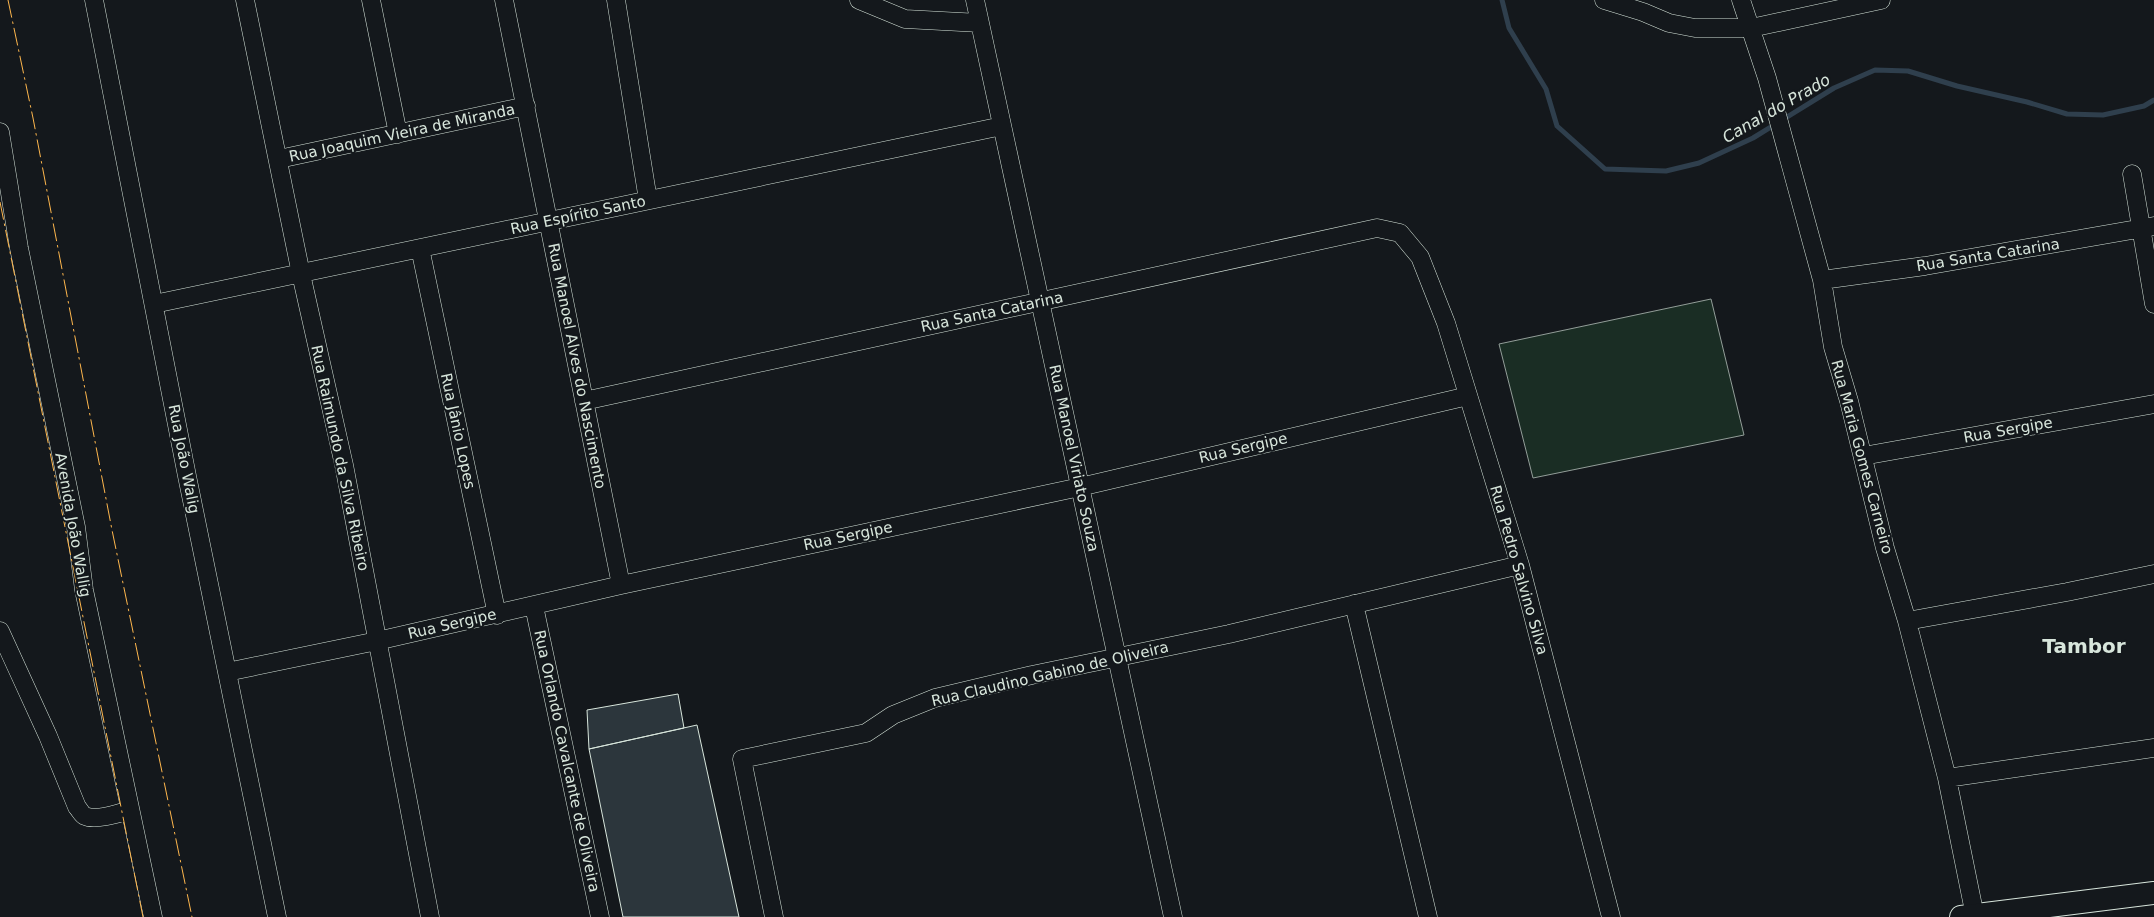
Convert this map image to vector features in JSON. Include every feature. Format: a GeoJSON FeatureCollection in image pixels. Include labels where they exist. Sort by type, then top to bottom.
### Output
{"type":"FeatureCollection","features":[{"type":"Feature","properties":{"kind":"main road"},"geometry":{"type":"LineString","coordinates":[[1968,916],[2154,893]]}},
{"type":"Feature","properties":{"kind":"street","name":"Rua João Walig"},"geometry":{"type":"LineString","coordinates":[[94,0],[226,672],[277,917]]}},
{"type":"Feature","properties":{"kind":"street","name":"Rua Raimundo da Silva Ribeiro"},"geometry":{"type":"LineString","coordinates":[[245,0],[301,274],[344,465],[430,917]]}},
{"type":"Feature","properties":{"kind":"street"},"geometry":{"type":"LineString","coordinates":[[371,0],[398,134]]}},
{"type":"Feature","properties":{"kind":"street","name":"Rua Manoel Alves do Nascimento"},"geometry":{"type":"LineString","coordinates":[[504,0],[621,585]]}},
{"type":"Feature","properties":{"kind":"street"},"geometry":{"type":"LineString","coordinates":[[616,0],[648,200]]}},
{"type":"Feature","properties":{"kind":"street"},"geometry":{"type":"LineString","coordinates":[[859,0],[905,19],[980,23]]}},
{"type":"Feature","properties":{"kind":"street","name":"Rua Manoel Viriato Souza"},"geometry":{"type":"LineString","coordinates":[[975,0],[1173,917]]}},
{"type":"Feature","properties":{"kind":"street"},"geometry":{"type":"LineString","coordinates":[[1604,0],[1669,23],[1695,28],[1751,28],[1881,0]]}},
{"type":"Feature","properties":{"kind":"street","name":"Rua Maria Gomes Carneiro"},"geometry":{"type":"LineString","coordinates":[[1741,0],[1774,103],[1822,280],[1833,347],[1947,778],[1968,916]]}},
{"type":"Feature","properties":{"kind":"street","name":"Rua Joaquim Vieira de Miranda"},"geometry":{"type":"LineString","coordinates":[[279,159],[526,106]]}},
{"type":"Feature","properties":{"kind":"street","name":"Rua Espírito Santo"},"geometry":{"type":"LineString","coordinates":[[154,304],[1002,126]]}},
{"type":"Feature","properties":{"kind":"street","name":"Avenida João Wallig"},"geometry":{"type":"LineString","coordinates":[[0,132],[20,248],[76,527],[84,590],[153,917]]}},
{"type":"Feature","properties":{"kind":"street"},"geometry":{"type":"LineString","coordinates":[[2132,174],[2147,228],[2154,304]]}},
{"type":"Feature","properties":{"kind":"street","name":"Rua Santa Catarina"},"geometry":{"type":"LineString","coordinates":[[584,401],[1377,228],[1400,233]]}},
{"type":"Feature","properties":{"kind":"street","name":"Rua Santa Catarina"},"geometry":{"type":"LineString","coordinates":[[1822,280],[1944,263],[2147,228]]}},
{"type":"Feature","properties":{"kind":"street","name":"Rua Pedro Salvino Silva"},"geometry":{"type":"LineString","coordinates":[[1400,233],[1420,257],[1446,323],[1520,565],[1611,917]]}},
{"type":"Feature","properties":{"kind":"street","name":"Rua Jânio Lopes"},"geometry":{"type":"LineString","coordinates":[[420,248],[497,614]]}},
{"type":"Feature","properties":{"kind":"street","name":"Rua Sergipe"},"geometry":{"type":"LineString","coordinates":[[226,672],[377,641],[621,585],[1080,487],[1468,396]]}},
{"type":"Feature","properties":{"kind":"street","name":"Rua Sergipe"},"geometry":{"type":"LineString","coordinates":[[1863,456],[2154,404]]}},
{"type":"Feature","properties":{"kind":"street","name":"Rua Claudino Gabino de Oliveira"},"geometry":{"type":"LineString","coordinates":[[774,917],[742,759],[866,734],[893,715],[935,698],[1032,675],[1229,634],[1520,565]]}},
{"type":"Feature","properties":{"kind":"street"},"geometry":{"type":"LineString","coordinates":[[1907,621],[2154,574]]}},
{"type":"Feature","properties":{"kind":"street"},"geometry":{"type":"LineString","coordinates":[[1354,604],[1428,917]]}},
{"type":"Feature","properties":{"kind":"street","name":"Rua Orlando Cavalcante de Oliveira"},"geometry":{"type":"LineString","coordinates":[[534,606],[600,917]]}},
{"type":"Feature","properties":{"kind":"street"},"geometry":{"type":"LineString","coordinates":[[0,631],[48,736],[77,807],[84,816],[89,817],[108,816],[130,810]]}},
{"type":"Feature","properties":{"kind":"street"},"geometry":{"type":"LineString","coordinates":[[1947,778],[2154,748]]}},
{"type":"Feature","properties":{"kind":"green space"},"geometry":{"type":"Polygon","coordinates":[[[1711,299],[1744,435],[1533,478],[1499,344],[1711,299]]]}},
{"type":"Feature","properties":{"kind":"building"},"geometry":{"type":"Polygon","coordinates":[[[678,694],[684,728],[589,749],[587,710],[678,694]]]}},
{"type":"Feature","properties":{"kind":"building"},"geometry":{"type":"Polygon","coordinates":[[[697,725],[739,917],[623,917],[589,749],[697,725]]]}},
{"type":"Feature","properties":{"kind":"waterway","name":"Canal do Prado"},"geometry":{"type":"LineString","coordinates":[[1502,0],[1509,28],[1546,89],[1557,126],[1605,169],[1666,171],[1699,163],[1753,138],[1834,88],[1875,70],[1908,71],[1957,86],[2027,102],[2067,114],[2103,115],[2144,106],[2154,100]]}},
{"type":"Feature","properties":{"kind":"power"},"geometry":{"type":"LineString","coordinates":[[8,0],[33,118],[112,530],[192,917]]}},
{"type":"Feature","properties":{"kind":"power"},"geometry":{"type":"LineString","coordinates":[[0,202],[143,917]]}},
{"type":"Feature","properties":{"kind":"district","name":"Tambor"},"geometry":{"type":"Point","coordinates":[2084,646]}}]}
